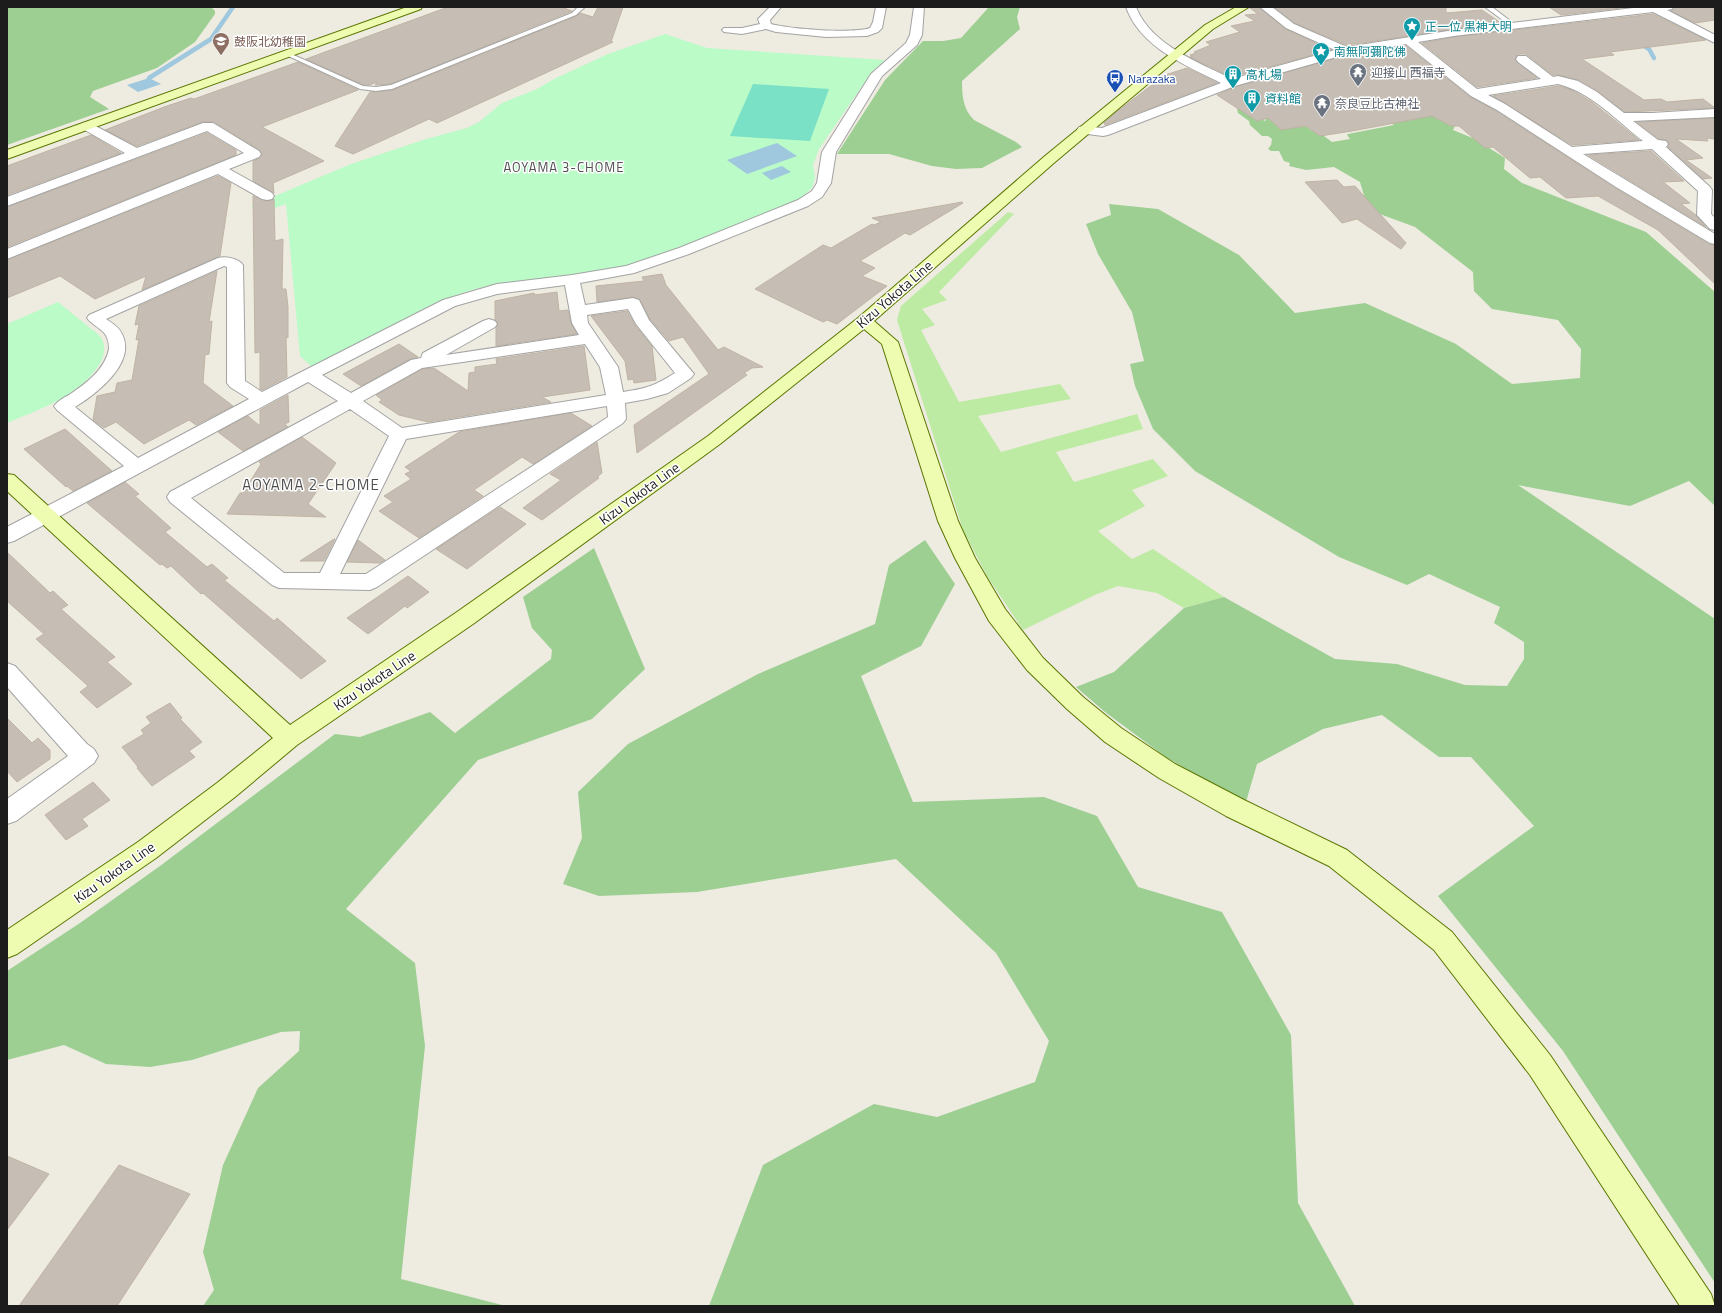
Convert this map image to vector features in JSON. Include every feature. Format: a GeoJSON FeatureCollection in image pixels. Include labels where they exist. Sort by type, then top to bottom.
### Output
{"type":"FeatureCollection","features":[{"type":"Feature","properties":{"kind":"street"},"geometry":{"type":"LineString","coordinates":[[7,155],[417,7]]}},
{"type":"Feature","properties":{"kind":"street"},"geometry":{"type":"LineString","coordinates":[[766,26],[764,19],[776,7]]}},
{"type":"Feature","properties":{"kind":"street"},"geometry":{"type":"LineString","coordinates":[[728,30],[742,31],[766,26],[776,29],[834,33],[866,32],[874,30],[878,25],[881,7]]}},
{"type":"Feature","properties":{"kind":"street"},"geometry":{"type":"LineString","coordinates":[[7,536],[46,517],[136,466],[308,375],[449,303],[497,289],[607,275],[656,262],[803,203],[817,194],[824,183],[829,152],[877,74],[911,45],[914,40],[919,18],[919,7]]}},
{"type":"Feature","properties":{"kind":"street"},"geometry":{"type":"LineString","coordinates":[[1130,7],[1136,22],[1177,55],[1231,82]]}},
{"type":"Feature","properties":{"kind":"street","name":"Kizu Yokota Line"},"geometry":{"type":"LineString","coordinates":[[7,945],[147,850],[226,790],[289,738],[465,618],[714,440],[864,322],[1084,130],[1210,28],[1244,7]]}},
{"type":"Feature","properties":{"kind":"street"},"geometry":{"type":"LineString","coordinates":[[1265,7],[1290,26],[1346,51]]}},
{"type":"Feature","properties":{"kind":"street"},"geometry":{"type":"LineString","coordinates":[[1084,130],[1103,132],[1231,82],[1346,51],[1408,40],[1668,7]]}},
{"type":"Feature","properties":{"kind":"street"},"geometry":{"type":"LineString","coordinates":[[1656,9],[1715,40]]}},
{"type":"Feature","properties":{"kind":"street"},"geometry":{"type":"LineString","coordinates":[[1408,40],[1475,93],[1501,107],[1621,184],[1715,240]]}},
{"type":"Feature","properties":{"kind":"street"},"geometry":{"type":"LineString","coordinates":[[1522,59],[1551,81]]}},
{"type":"Feature","properties":{"kind":"street"},"geometry":{"type":"LineString","coordinates":[[1475,93],[1558,80],[1574,84],[1593,95],[1655,144],[1705,190],[1704,215],[1715,226]]}},
{"type":"Feature","properties":{"kind":"street"},"geometry":{"type":"LineString","coordinates":[[1620,117],[1652,117],[1715,113]]}},
{"type":"Feature","properties":{"kind":"street"},"geometry":{"type":"LineString","coordinates":[[88,126],[135,153]]}},
{"type":"Feature","properties":{"kind":"street"},"geometry":{"type":"LineString","coordinates":[[7,202],[208,126],[254,154],[7,254]]}},
{"type":"Feature","properties":{"kind":"street"},"geometry":{"type":"LineString","coordinates":[[1569,150],[1677,143]]}},
{"type":"Feature","properties":{"kind":"street"},"geometry":{"type":"LineString","coordinates":[[218,168],[267,196]]}},
{"type":"Feature","properties":{"kind":"street"},"geometry":{"type":"LineString","coordinates":[[136,466],[63,406],[80,396],[94,384],[113,362],[117,348],[114,334],[95,318],[224,261],[234,265],[236,383],[262,400]]}},
{"type":"Feature","properties":{"kind":"street"},"geometry":{"type":"LineString","coordinates":[[488,324],[177,497],[279,580],[370,582],[617,419],[616,399],[609,367],[580,323],[572,280]]}},
{"type":"Feature","properties":{"kind":"street"},"geometry":{"type":"LineString","coordinates":[[308,375],[319,380],[399,434],[647,394],[662,389],[685,374],[642,321],[633,303],[578,311]]}},
{"type":"Feature","properties":{"kind":"street"},"geometry":{"type":"LineString","coordinates":[[864,322],[890,342],[948,521],[965,558],[997,615],[1035,664],[1075,703],[1113,735],[1167,770],[1235,808],[1338,858],[1443,941],[1540,1065],[1699,1306]]}},
{"type":"Feature","properties":{"kind":"street"},"geometry":{"type":"LineString","coordinates":[[417,364],[590,338]]}},
{"type":"Feature","properties":{"kind":"street"},"geometry":{"type":"LineString","coordinates":[[327,580],[399,434]]}},
{"type":"Feature","properties":{"kind":"street"},"geometry":{"type":"LineString","coordinates":[[7,480],[289,738]]}},
{"type":"Feature","properties":{"kind":"street"},"geometry":{"type":"LineString","coordinates":[[7,672],[86,756],[7,813]]}},
{"type":"Feature","properties":{"kind":"lane"},"geometry":{"type":"LineString","coordinates":[[287,54],[362,88],[376,89],[392,87],[574,14],[582,7]]}},
{"type":"Feature","properties":{"kind":"lane"},"geometry":{"type":"LineString","coordinates":[[1488,7],[1514,26]]}},
{"type":"Feature","properties":{"kind":"green space"},"geometry":{"type":"Polygon","coordinates":[[[7,7],[211,7],[215,11],[215,14],[195,42],[157,68],[93,91],[90,97],[109,109],[7,145],[7,7]]]}},
{"type":"Feature","properties":{"kind":"green space"},"geometry":{"type":"Polygon","coordinates":[[[989,7],[1020,7],[1017,17],[1020,29],[962,81],[962,92],[965,107],[974,120],[1016,142],[1022,147],[982,168],[956,169],[932,166],[889,154],[837,154],[885,80],[923,41],[943,41],[961,38],[989,7]]]}},
{"type":"Feature","properties":{"kind":"green space"},"geometry":{"type":"Polygon","coordinates":[[[665,34],[707,48],[885,60],[871,73],[819,149],[813,165],[815,178],[812,188],[801,198],[792,203],[653,258],[627,266],[580,274],[521,281],[479,288],[463,293],[437,302],[312,367],[300,356],[286,204],[261,213],[251,206],[351,164],[426,139],[467,128],[479,122],[502,103],[537,89],[554,79],[608,54],[665,34]]]}},
{"type":"Feature","properties":{"kind":"green space"},"geometry":{"type":"Polygon","coordinates":[[[753,84],[829,89],[810,141],[730,136],[753,84]]]}},
{"type":"Feature","properties":{"kind":"green space"},"geometry":{"type":"Polygon","coordinates":[[[1243,108],[1265,121],[1266,120],[1263,117],[1298,121],[1314,132],[1320,133],[1332,142],[1350,139],[1347,135],[1348,134],[1394,125],[1384,118],[1406,112],[1440,117],[1455,126],[1453,130],[1475,139],[1505,158],[1504,169],[1522,183],[1646,232],[1715,292],[1715,506],[1689,481],[1630,506],[1518,485],[1715,619],[1715,1283],[1563,1051],[1438,896],[1534,826],[1471,757],[1439,757],[1382,715],[1323,729],[1257,764],[1246,802],[1167,758],[1105,712],[1076,687],[1114,672],[1184,608],[1224,597],[1335,659],[1397,664],[1465,685],[1507,686],[1524,659],[1524,642],[1494,623],[1500,607],[1429,574],[1407,585],[1339,557],[1195,471],[1153,429],[1135,386],[1130,364],[1144,361],[1132,312],[1098,254],[1086,224],[1111,215],[1109,204],[1158,209],[1239,255],[1295,313],[1365,303],[1456,344],[1512,384],[1580,378],[1581,349],[1558,320],[1492,309],[1474,291],[1473,272],[1415,227],[1377,213],[1366,202],[1360,182],[1334,167],[1306,170],[1289,166],[1290,163],[1284,161],[1279,151],[1271,151],[1268,149],[1271,145],[1272,139],[1268,136],[1262,136],[1250,125],[1249,121],[1238,113],[1237,109],[1243,108]]]}},
{"type":"Feature","properties":{"kind":"green space"},"geometry":{"type":"Polygon","coordinates":[[[1008,212],[1014,214],[939,292],[947,300],[922,309],[935,325],[921,330],[959,402],[1060,384],[1071,399],[978,416],[1001,452],[1137,414],[1143,429],[1056,452],[1074,482],[1153,459],[1168,476],[1132,490],[1145,506],[1098,531],[1132,559],[1153,549],[1224,597],[1184,608],[1157,593],[1118,586],[1097,594],[1023,630],[987,576],[963,530],[897,320],[901,306],[1008,212]]]}},
{"type":"Feature","properties":{"kind":"green space"},"geometry":{"type":"Polygon","coordinates":[[[58,302],[96,332],[102,339],[104,347],[103,358],[88,378],[68,395],[56,402],[7,423],[7,324],[58,302]]]}},
{"type":"Feature","properties":{"kind":"green space"},"geometry":{"type":"Polygon","coordinates":[[[925,540],[955,584],[921,646],[861,676],[913,802],[1044,797],[1097,816],[1138,887],[1222,912],[1291,1035],[1298,1203],[1355,1306],[709,1306],[763,1165],[874,1104],[937,1117],[1035,1082],[1049,1041],[996,953],[896,859],[697,892],[599,896],[563,884],[582,838],[578,792],[628,744],[758,674],[875,624],[889,565],[925,540]]]}},
{"type":"Feature","properties":{"kind":"green space"},"geometry":{"type":"Polygon","coordinates":[[[594,548],[645,669],[592,719],[478,760],[346,909],[415,963],[425,1046],[401,1279],[506,1306],[203,1306],[214,1290],[203,1252],[223,1165],[258,1088],[299,1051],[300,1031],[281,1032],[192,1060],[150,1067],[106,1064],[64,1045],[7,1060],[7,971],[80,923],[160,866],[335,734],[360,737],[430,712],[455,733],[551,659],[552,650],[532,628],[523,597],[594,548]]]}},
{"type":"Feature","properties":{"kind":"water"},"geometry":{"type":"Polygon","coordinates":[[[149,78],[161,84],[138,92],[127,85],[149,78]]]}},
{"type":"Feature","properties":{"kind":"water"},"geometry":{"type":"Polygon","coordinates":[[[777,143],[797,156],[747,174],[727,160],[777,143]]]}},
{"type":"Feature","properties":{"kind":"water"},"geometry":{"type":"Polygon","coordinates":[[[782,166],[791,172],[771,180],[762,173],[782,166]]]}},
{"type":"Feature","properties":{"kind":"building"},"geometry":{"type":"Polygon","coordinates":[[[448,7],[561,7],[572,11],[391,84],[375,85],[377,82],[369,85],[363,85],[306,59],[448,7]]]}},
{"type":"Feature","properties":{"kind":"building"},"geometry":{"type":"Polygon","coordinates":[[[598,7],[623,7],[611,42],[613,42],[437,123],[429,119],[353,154],[335,146],[370,92],[393,90],[577,16],[580,13],[593,17],[598,7]]]}},
{"type":"Feature","properties":{"kind":"building"},"geometry":{"type":"Polygon","coordinates":[[[1250,7],[1259,7],[1285,29],[1331,50],[1232,77],[1190,57],[1193,56],[1190,55],[1196,53],[1194,52],[1211,45],[1206,42],[1240,32],[1231,26],[1255,21],[1245,15],[1258,14],[1250,7]]]}},
{"type":"Feature","properties":{"kind":"building"},"geometry":{"type":"Polygon","coordinates":[[[1274,7],[1446,7],[1446,13],[1482,10],[1501,23],[1347,45],[1295,23],[1274,7]]]}},
{"type":"Feature","properties":{"kind":"building"},"geometry":{"type":"Polygon","coordinates":[[[1549,7],[1629,7],[1561,15],[1549,7]]]}},
{"type":"Feature","properties":{"kind":"building"},"geometry":{"type":"Polygon","coordinates":[[[1674,7],[1715,7],[1715,20],[1695,23],[1671,11],[1674,7]]]}},
{"type":"Feature","properties":{"kind":"building"},"geometry":{"type":"Polygon","coordinates":[[[1653,14],[1706,40],[1610,52],[1614,55],[1582,59],[1644,100],[1661,99],[1667,102],[1703,99],[1715,108],[1625,112],[1598,91],[1579,80],[1553,75],[1526,54],[1518,54],[1515,60],[1537,78],[1477,87],[1422,43],[1454,37],[1653,14]]]}},
{"type":"Feature","properties":{"kind":"building"},"geometry":{"type":"Polygon","coordinates":[[[1406,46],[1470,97],[1496,111],[1615,188],[1709,244],[1715,245],[1715,284],[1658,230],[1598,196],[1566,198],[1540,177],[1530,178],[1493,147],[1485,148],[1459,126],[1451,126],[1432,116],[1320,136],[1306,126],[1281,130],[1268,118],[1257,121],[1217,95],[1235,87],[1347,55],[1406,46]]]}},
{"type":"Feature","properties":{"kind":"building"},"geometry":{"type":"Polygon","coordinates":[[[298,62],[358,90],[262,127],[324,161],[273,183],[274,193],[253,181],[253,161],[260,158],[262,155],[260,150],[214,122],[202,122],[137,146],[105,130],[164,107],[191,98],[194,99],[298,62]]]}},
{"type":"Feature","properties":{"kind":"building"},"geometry":{"type":"Polygon","coordinates":[[[1187,68],[1217,83],[1105,125],[1104,123],[1115,113],[1165,75],[1187,68]]]}},
{"type":"Feature","properties":{"kind":"building"},"geometry":{"type":"Polygon","coordinates":[[[1558,86],[1570,89],[1592,102],[1639,140],[1572,145],[1493,96],[1558,86]]]}},
{"type":"Feature","properties":{"kind":"building"},"geometry":{"type":"Polygon","coordinates":[[[1715,118],[1715,139],[1706,138],[1708,141],[1676,139],[1703,158],[1686,160],[1712,178],[1703,179],[1668,147],[1669,143],[1667,140],[1659,139],[1637,122],[1715,118]]]}},
{"type":"Feature","properties":{"kind":"building"},"geometry":{"type":"Polygon","coordinates":[[[207,133],[236,150],[236,155],[7,247],[7,207],[207,133]]]}},
{"type":"Feature","properties":{"kind":"building"},"geometry":{"type":"Polygon","coordinates":[[[91,135],[121,153],[7,195],[7,166],[91,135]]]}},
{"type":"Feature","properties":{"kind":"building"},"geometry":{"type":"Polygon","coordinates":[[[1651,151],[1684,181],[1663,182],[1690,203],[1681,204],[1696,215],[1706,227],[1588,155],[1651,151]]]}},
{"type":"Feature","properties":{"kind":"building"},"geometry":{"type":"Polygon","coordinates":[[[218,176],[231,183],[220,256],[142,290],[146,276],[95,299],[60,276],[7,298],[7,260],[218,176]]]}},
{"type":"Feature","properties":{"kind":"building"},"geometry":{"type":"Polygon","coordinates":[[[1337,180],[1344,187],[1355,186],[1406,243],[1401,249],[1357,219],[1342,223],[1305,182],[1337,180]]]}},
{"type":"Feature","properties":{"kind":"building"},"geometry":{"type":"Polygon","coordinates":[[[253,196],[267,201],[274,199],[275,241],[283,239],[282,289],[286,289],[288,307],[288,338],[286,337],[287,377],[262,390],[260,389],[260,352],[255,353],[253,196]]]}},
{"type":"Feature","properties":{"kind":"building"},"geometry":{"type":"Polygon","coordinates":[[[963,203],[910,235],[905,233],[860,261],[875,268],[862,276],[887,286],[837,324],[827,320],[823,322],[755,289],[823,245],[831,248],[872,224],[874,225],[881,222],[872,218],[963,203]]]}},
{"type":"Feature","properties":{"kind":"building"},"geometry":{"type":"Polygon","coordinates":[[[217,271],[209,322],[212,321],[209,354],[205,355],[203,383],[233,406],[196,425],[189,420],[144,444],[116,422],[104,428],[93,420],[97,396],[115,392],[117,383],[132,380],[139,339],[136,340],[139,324],[135,325],[139,306],[217,271]]]}},
{"type":"Feature","properties":{"kind":"building"},"geometry":{"type":"Polygon","coordinates":[[[662,274],[666,285],[718,350],[724,347],[763,367],[752,368],[744,373],[747,375],[637,453],[634,425],[709,374],[683,337],[669,341],[650,319],[639,299],[633,297],[597,302],[596,286],[644,281],[642,277],[662,274]]]}},
{"type":"Feature","properties":{"kind":"building"},"geometry":{"type":"Polygon","coordinates":[[[557,292],[559,311],[568,310],[571,323],[577,334],[496,346],[496,328],[498,323],[495,320],[495,301],[534,293],[535,295],[557,292]]]}},
{"type":"Feature","properties":{"kind":"building"},"geometry":{"type":"Polygon","coordinates":[[[627,311],[635,325],[652,346],[656,380],[634,383],[633,379],[628,380],[625,361],[591,316],[627,311]]]}},
{"type":"Feature","properties":{"kind":"building"},"geometry":{"type":"Polygon","coordinates":[[[399,344],[418,357],[410,359],[361,386],[343,374],[399,344]]]}},
{"type":"Feature","properties":{"kind":"building"},"geometry":{"type":"Polygon","coordinates":[[[584,346],[590,390],[542,397],[551,402],[428,422],[399,415],[379,402],[382,400],[376,395],[422,369],[434,368],[468,391],[469,373],[475,372],[475,367],[497,364],[496,359],[584,346]]]}},
{"type":"Feature","properties":{"kind":"building"},"geometry":{"type":"Polygon","coordinates":[[[288,395],[289,422],[285,424],[288,427],[243,451],[218,432],[248,416],[260,426],[260,410],[288,395]]]}},
{"type":"Feature","properties":{"kind":"building"},"geometry":{"type":"Polygon","coordinates":[[[571,413],[592,426],[533,464],[522,457],[474,490],[483,496],[419,538],[379,511],[393,502],[384,496],[411,479],[405,474],[411,471],[405,467],[459,432],[571,413]]]}},
{"type":"Feature","properties":{"kind":"building"},"geometry":{"type":"Polygon","coordinates":[[[65,429],[112,471],[73,491],[67,486],[66,487],[24,449],[65,429]]]}},
{"type":"Feature","properties":{"kind":"building"},"geometry":{"type":"Polygon","coordinates":[[[302,437],[336,463],[308,504],[326,517],[227,514],[240,493],[243,493],[261,464],[259,462],[302,437]]]}},
{"type":"Feature","properties":{"kind":"building"},"geometry":{"type":"Polygon","coordinates":[[[597,442],[602,473],[597,477],[599,478],[542,520],[523,508],[561,480],[550,474],[597,442]]]}},
{"type":"Feature","properties":{"kind":"building"},"geometry":{"type":"Polygon","coordinates":[[[125,482],[139,494],[135,496],[171,528],[165,532],[207,567],[212,564],[228,578],[224,580],[274,621],[277,618],[326,661],[301,679],[203,593],[201,594],[171,566],[167,568],[162,564],[160,565],[87,503],[125,482]]]}},
{"type":"Feature","properties":{"kind":"building"},"geometry":{"type":"Polygon","coordinates":[[[500,507],[526,524],[467,569],[436,549],[500,507]]]}},
{"type":"Feature","properties":{"kind":"building"},"geometry":{"type":"Polygon","coordinates":[[[334,539],[324,561],[300,561],[334,539]]]}},
{"type":"Feature","properties":{"kind":"building"},"geometry":{"type":"Polygon","coordinates":[[[358,540],[385,560],[380,563],[347,562],[358,540]]]}},
{"type":"Feature","properties":{"kind":"building"},"geometry":{"type":"Polygon","coordinates":[[[7,552],[50,593],[53,591],[68,605],[61,609],[115,657],[107,662],[132,684],[97,708],[80,692],[88,686],[36,639],[44,634],[7,601],[7,552]]]}},
{"type":"Feature","properties":{"kind":"building"},"geometry":{"type":"Polygon","coordinates":[[[408,576],[429,592],[407,608],[405,606],[368,634],[347,618],[408,576]]]}},
{"type":"Feature","properties":{"kind":"building"},"geometry":{"type":"Polygon","coordinates":[[[170,703],[182,718],[180,719],[202,742],[189,751],[195,757],[152,786],[122,747],[144,734],[141,730],[151,723],[146,717],[170,703]]]}},
{"type":"Feature","properties":{"kind":"building"},"geometry":{"type":"Polygon","coordinates":[[[7,718],[32,743],[38,738],[50,750],[50,759],[17,782],[7,771],[7,718]]]}},
{"type":"Feature","properties":{"kind":"building"},"geometry":{"type":"Polygon","coordinates":[[[93,782],[110,800],[82,819],[88,826],[66,840],[45,815],[93,782]]]}},
{"type":"Feature","properties":{"kind":"building"},"geometry":{"type":"Polygon","coordinates":[[[7,1156],[49,1174],[7,1230],[7,1156]]]}},
{"type":"Feature","properties":{"kind":"building"},"geometry":{"type":"Polygon","coordinates":[[[119,1165],[190,1194],[117,1306],[19,1306],[119,1165]]]}},
{"type":"Feature","properties":{"kind":"waterway"},"geometry":{"type":"LineString","coordinates":[[149,78],[211,39],[233,7]]}},
{"type":"Feature","properties":{"kind":"waterway"},"geometry":{"type":"LineString","coordinates":[[1638,42],[1649,49],[1654,58]]}},
{"type":"Feature","properties":{"kind":"place","name":"正一位 黒神大明"},"geometry":{"type":"Point","coordinates":[1412,41]}},
{"type":"Feature","properties":{"kind":"place","name":"鼓阪北幼稚園"},"geometry":{"type":"Point","coordinates":[221,56]}},
{"type":"Feature","properties":{"kind":"place","name":"南無阿彌陀佛"},"geometry":{"type":"Point","coordinates":[1321,66]}},
{"type":"Feature","properties":{"kind":"place","name":"迎接山 西福寺"},"geometry":{"type":"Point","coordinates":[1358,87]}},
{"type":"Feature","properties":{"kind":"place","name":"高札場"},"geometry":{"type":"Point","coordinates":[1233,89]}},
{"type":"Feature","properties":{"kind":"place","name":"Narazaka"},"geometry":{"type":"Point","coordinates":[1115,93]}},
{"type":"Feature","properties":{"kind":"place","name":"資料館"},"geometry":{"type":"Point","coordinates":[1252,113]}},
{"type":"Feature","properties":{"kind":"place","name":"奈良豆比古神社"},"geometry":{"type":"Point","coordinates":[1322,118]}},
{"type":"Feature","properties":{"kind":"district","name":"AOYAMA 3-CHOME"},"geometry":{"type":"Point","coordinates":[564,167]}},
{"type":"Feature","properties":{"kind":"district","name":"AOYAMA 2-CHOME"},"geometry":{"type":"Point","coordinates":[311,484]}}]}
